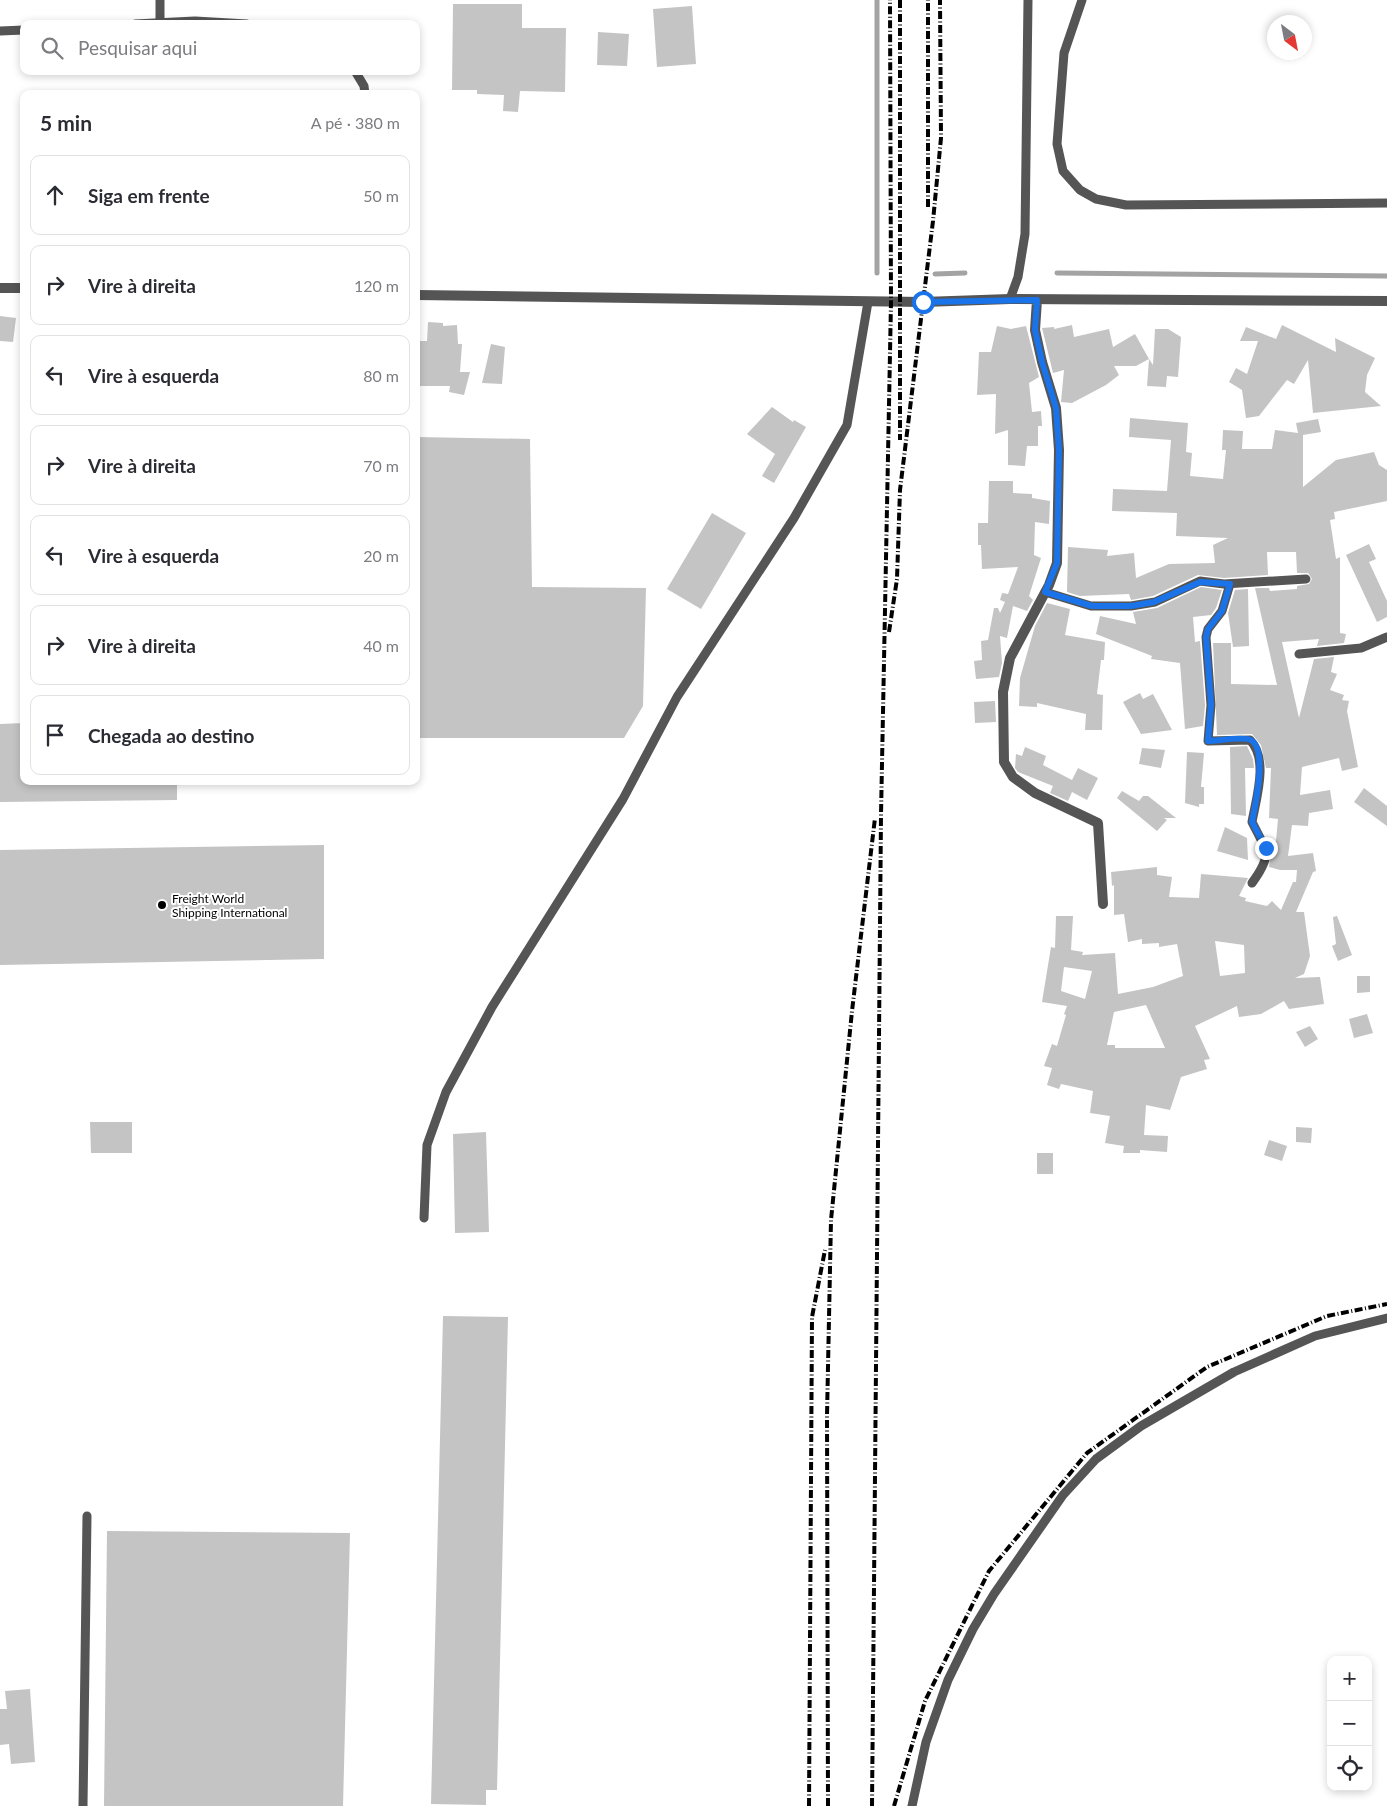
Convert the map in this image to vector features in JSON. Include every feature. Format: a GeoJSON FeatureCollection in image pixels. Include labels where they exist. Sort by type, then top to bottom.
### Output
{"type":"FeatureCollection","features":[{"type":"Feature","properties":{"kind":"street"},"geometry":{"type":"LineString","coordinates":[[0,288],[20,288]]}},
{"type":"Feature","properties":{"kind":"street"},"geometry":{"type":"LineString","coordinates":[[420,295],[868,302],[975,302],[1010,299],[1387,301]]}},
{"type":"Feature","properties":{"kind":"street"},"geometry":{"type":"LineString","coordinates":[[1037,300],[1035,330],[1042,362],[1056,408],[1059,450],[1057,563],[1045,592],[1010,658],[1003,692],[1004,762],[1012,777],[1035,793],[1098,823],[1103,904]]}},
{"type":"Feature","properties":{"kind":"lane"},"geometry":{"type":"LineString","coordinates":[[160,0],[160,20]]}},
{"type":"Feature","properties":{"kind":"lane"},"geometry":{"type":"LineString","coordinates":[[1010,299],[1018,277],[1025,234],[1028,0]]}},
{"type":"Feature","properties":{"kind":"lane"},"geometry":{"type":"LineString","coordinates":[[1082,0],[1064,53],[1057,144],[1063,171],[1080,190],[1096,199],[1126,204],[1387,202]]}},
{"type":"Feature","properties":{"kind":"lane"},"geometry":{"type":"LineString","coordinates":[[0,31],[20,30]]}},
{"type":"Feature","properties":{"kind":"lane"},"geometry":{"type":"LineString","coordinates":[[357,75],[364,90]]}},
{"type":"Feature","properties":{"kind":"lane"},"geometry":{"type":"LineString","coordinates":[[424,1218],[426,1144],[446,1092],[492,1007],[623,799],[677,697],[794,518],[846,425],[868,302]]}},
{"type":"Feature","properties":{"kind":"lane"},"geometry":{"type":"LineString","coordinates":[[1045,592],[1092,606],[1131,606],[1154,602],[1200,582],[1230,584],[1306,579]]}},
{"type":"Feature","properties":{"kind":"lane"},"geometry":{"type":"LineString","coordinates":[[1230,584],[1222,611],[1208,629],[1206,637],[1211,704],[1208,741],[1244,739],[1250,740],[1256,746],[1259,758],[1259,787],[1252,822],[1266,848],[1267,856],[1265,865],[1252,883]]}},
{"type":"Feature","properties":{"kind":"lane"},"geometry":{"type":"LineString","coordinates":[[1299,654],[1361,648],[1387,637]]}},
{"type":"Feature","properties":{"kind":"lane"},"geometry":{"type":"LineString","coordinates":[[912,1806],[926,1742],[948,1680],[973,1629],[994,1594],[1063,1495],[1096,1459],[1141,1426],[1234,1372],[1316,1336],[1387,1318]]}},
{"type":"Feature","properties":{"kind":"lane"},"geometry":{"type":"LineString","coordinates":[[83,1806],[87,1516]]}},
{"type":"Feature","properties":{"kind":"building"},"geometry":{"type":"Polygon","coordinates":[[[453,4],[522,4],[522,28],[566,28],[565,92],[520,91],[518,112],[503,111],[504,95],[477,94],[477,90],[452,90],[453,4]]]}},
{"type":"Feature","properties":{"kind":"building"},"geometry":{"type":"Polygon","coordinates":[[[692,6],[696,64],[657,67],[653,9],[692,6]]]}},
{"type":"Feature","properties":{"kind":"building"},"geometry":{"type":"Polygon","coordinates":[[[598,32],[629,34],[627,66],[597,65],[598,32]]]}},
{"type":"Feature","properties":{"kind":"building"},"geometry":{"type":"Polygon","coordinates":[[[0,316],[16,318],[13,342],[0,341],[0,316]]]}},
{"type":"Feature","properties":{"kind":"building"},"geometry":{"type":"Polygon","coordinates":[[[428,322],[443,323],[443,326],[457,325],[458,344],[462,344],[460,372],[470,372],[464,395],[449,392],[450,386],[420,386],[420,341],[427,341],[428,322]]]}},
{"type":"Feature","properties":{"kind":"building"},"geometry":{"type":"Polygon","coordinates":[[[1072,325],[1074,337],[1109,329],[1113,347],[1135,334],[1149,359],[1136,366],[1114,366],[1119,375],[1106,385],[1072,403],[1061,402],[1064,370],[1053,373],[1042,328],[1054,327],[1054,329],[1072,325]]]}},
{"type":"Feature","properties":{"kind":"building"},"geometry":{"type":"Polygon","coordinates":[[[1282,325],[1336,352],[1335,338],[1375,358],[1367,375],[1365,392],[1381,406],[1313,413],[1308,360],[1294,384],[1287,380],[1259,416],[1246,418],[1242,390],[1229,382],[1236,368],[1247,374],[1258,341],[1240,341],[1246,327],[1276,339],[1282,325]]]}},
{"type":"Feature","properties":{"kind":"building"},"geometry":{"type":"Polygon","coordinates":[[[997,326],[1011,329],[1026,326],[1039,377],[1029,383],[1032,412],[1041,411],[1042,426],[1038,426],[1038,446],[1027,446],[1025,466],[1008,465],[1008,430],[995,434],[996,394],[977,395],[979,352],[991,352],[997,326]]]}},
{"type":"Feature","properties":{"kind":"building"},"geometry":{"type":"Polygon","coordinates":[[[1155,329],[1168,329],[1181,337],[1178,377],[1167,376],[1166,387],[1147,386],[1149,359],[1153,365],[1155,329]]]}},
{"type":"Feature","properties":{"kind":"building"},"geometry":{"type":"Polygon","coordinates":[[[491,344],[505,347],[502,384],[482,383],[491,344]]]}},
{"type":"Feature","properties":{"kind":"building"},"geometry":{"type":"Polygon","coordinates":[[[772,407],[793,422],[794,420],[806,427],[774,483],[762,476],[775,454],[747,434],[772,407]]]}},
{"type":"Feature","properties":{"kind":"building"},"geometry":{"type":"Polygon","coordinates":[[[1130,418],[1188,423],[1186,452],[1192,453],[1190,476],[1223,479],[1226,450],[1222,450],[1223,430],[1243,431],[1242,449],[1272,449],[1275,430],[1298,433],[1296,423],[1318,419],[1321,432],[1303,435],[1303,487],[1336,460],[1374,452],[1379,465],[1387,470],[1387,501],[1334,512],[1335,519],[1330,520],[1336,559],[1340,557],[1340,633],[1346,634],[1344,643],[1317,646],[1319,639],[1282,642],[1299,718],[1314,659],[1334,657],[1331,672],[1337,674],[1330,690],[1344,695],[1342,700],[1349,701],[1347,711],[1358,767],[1342,771],[1339,758],[1302,767],[1300,795],[1330,790],[1333,809],[1309,813],[1308,826],[1292,825],[1288,856],[1313,853],[1316,871],[1313,872],[1296,912],[1304,912],[1310,956],[1304,974],[1295,978],[1320,977],[1324,1004],[1289,1009],[1284,1001],[1261,1014],[1239,1017],[1237,1006],[1195,1026],[1210,1059],[1204,1060],[1207,1069],[1181,1077],[1170,1110],[1146,1105],[1144,1135],[1168,1136],[1167,1152],[1140,1150],[1140,1153],[1123,1153],[1124,1146],[1105,1143],[1110,1116],[1090,1113],[1093,1091],[1061,1084],[1059,1089],[1047,1085],[1052,1068],[1044,1066],[1052,1044],[1057,1046],[1067,1006],[1042,1002],[1051,947],[1055,948],[1056,916],[1073,916],[1071,950],[1083,952],[1082,955],[1115,953],[1118,994],[1153,987],[1183,976],[1177,944],[1159,947],[1159,943],[1142,944],[1142,939],[1128,942],[1124,914],[1114,915],[1114,885],[1112,886],[1111,872],[1157,867],[1157,875],[1172,877],[1169,897],[1199,898],[1201,874],[1248,878],[1239,896],[1246,898],[1245,901],[1267,906],[1272,901],[1281,910],[1293,882],[1296,882],[1297,870],[1280,870],[1269,867],[1271,850],[1275,852],[1278,819],[1269,818],[1271,768],[1266,768],[1261,745],[1252,734],[1217,735],[1213,643],[1231,643],[1231,684],[1277,685],[1255,588],[1269,588],[1270,591],[1297,589],[1297,586],[1309,584],[1312,579],[1308,573],[1297,573],[1296,552],[1267,552],[1268,575],[1224,578],[1198,575],[1153,596],[1131,600],[1129,594],[1080,596],[1067,592],[1068,547],[1108,550],[1107,556],[1134,553],[1136,578],[1169,564],[1215,563],[1213,545],[1228,538],[1176,536],[1177,513],[1112,511],[1113,489],[1167,491],[1171,440],[1129,437],[1130,418]],[[1215,941],[1220,976],[1245,973],[1244,945],[1215,941]],[[1064,967],[1061,991],[1085,999],[1092,971],[1064,967]],[[1146,1005],[1114,1012],[1107,1045],[1115,1045],[1115,1048],[1165,1048],[1146,1005]]]}},
{"type":"Feature","properties":{"kind":"building"},"geometry":{"type":"Polygon","coordinates":[[[420,437],[530,439],[532,587],[646,588],[643,706],[624,738],[420,738],[420,437]]]}},
{"type":"Feature","properties":{"kind":"building"},"geometry":{"type":"Polygon","coordinates":[[[989,481],[1013,481],[1013,493],[1032,494],[1032,498],[1050,501],[1049,524],[1035,522],[1034,555],[1041,558],[1029,596],[1033,600],[1027,611],[1013,606],[1007,638],[1000,636],[1002,663],[999,677],[976,679],[974,661],[982,660],[981,641],[988,640],[994,608],[998,608],[1000,613],[1005,602],[1000,600],[1002,593],[1008,594],[1018,567],[982,569],[981,545],[978,545],[978,523],[988,523],[989,481]]]}},
{"type":"Feature","properties":{"kind":"building"},"geometry":{"type":"Polygon","coordinates":[[[712,513],[746,533],[701,609],[667,589],[712,513]]]}},
{"type":"Feature","properties":{"kind":"building"},"geometry":{"type":"Polygon","coordinates":[[[1369,544],[1376,559],[1369,562],[1387,601],[1387,617],[1377,622],[1346,555],[1369,544]]]}},
{"type":"Feature","properties":{"kind":"building"},"geometry":{"type":"Polygon","coordinates":[[[1201,587],[1222,590],[1216,608],[1211,615],[1193,617],[1195,642],[1200,641],[1205,705],[1203,726],[1185,729],[1180,663],[1151,659],[1152,656],[1096,634],[1100,616],[1136,624],[1133,612],[1157,608],[1201,587]]]}},
{"type":"Feature","properties":{"kind":"building"},"geometry":{"type":"Polygon","coordinates":[[[1248,589],[1249,646],[1233,647],[1228,613],[1235,590],[1248,589]]]}},
{"type":"Feature","properties":{"kind":"building"},"geometry":{"type":"Polygon","coordinates":[[[1047,603],[1070,609],[1065,635],[1105,642],[1104,660],[1101,660],[1097,694],[1103,695],[1102,730],[1085,730],[1086,714],[1037,703],[1037,707],[1019,706],[1020,678],[1035,626],[1047,603]]]}},
{"type":"Feature","properties":{"kind":"building"},"geometry":{"type":"Polygon","coordinates":[[[1140,693],[1143,699],[1153,694],[1172,730],[1141,734],[1123,702],[1140,693]]]}},
{"type":"Feature","properties":{"kind":"building"},"geometry":{"type":"Polygon","coordinates":[[[995,701],[996,722],[975,723],[974,702],[995,701]]]}},
{"type":"Feature","properties":{"kind":"building"},"geometry":{"type":"Polygon","coordinates":[[[20,723],[20,785],[177,785],[177,800],[0,802],[0,724],[20,723]]]}},
{"type":"Feature","properties":{"kind":"building"},"geometry":{"type":"Polygon","coordinates":[[[1247,746],[1253,759],[1254,768],[1245,768],[1246,816],[1231,814],[1230,747],[1247,746]]]}},
{"type":"Feature","properties":{"kind":"building"},"geometry":{"type":"Polygon","coordinates":[[[1025,747],[1046,756],[1043,765],[1072,780],[1078,768],[1098,778],[1087,800],[1072,792],[1068,801],[1050,793],[1053,786],[1018,772],[1015,768],[1016,754],[1022,756],[1025,747]]]}},
{"type":"Feature","properties":{"kind":"building"},"geometry":{"type":"Polygon","coordinates":[[[1142,748],[1165,750],[1161,768],[1139,764],[1142,748]]]}},
{"type":"Feature","properties":{"kind":"building"},"geometry":{"type":"Polygon","coordinates":[[[1187,752],[1204,753],[1201,787],[1204,787],[1204,804],[1199,804],[1199,807],[1185,803],[1187,752]]]}},
{"type":"Feature","properties":{"kind":"building"},"geometry":{"type":"Polygon","coordinates":[[[1364,788],[1387,806],[1387,826],[1354,802],[1364,788]]]}},
{"type":"Feature","properties":{"kind":"building"},"geometry":{"type":"Polygon","coordinates":[[[1122,791],[1139,801],[1143,796],[1148,796],[1176,818],[1164,818],[1167,820],[1157,831],[1117,798],[1122,791]]]}},
{"type":"Feature","properties":{"kind":"building"},"geometry":{"type":"Polygon","coordinates":[[[1225,827],[1247,838],[1248,860],[1217,851],[1225,827]]]}},
{"type":"Feature","properties":{"kind":"building","name":"Freight World Shipping International"},"geometry":{"type":"Polygon","coordinates":[[[324,845],[324,959],[0,965],[0,850],[324,845]]]}},
{"type":"Feature","properties":{"kind":"building"},"geometry":{"type":"Polygon","coordinates":[[[1337,916],[1352,955],[1338,961],[1332,946],[1336,944],[1333,917],[1337,916]]]}},
{"type":"Feature","properties":{"kind":"building"},"geometry":{"type":"Polygon","coordinates":[[[1357,976],[1370,976],[1370,992],[1357,993],[1357,976]]]}},
{"type":"Feature","properties":{"kind":"building"},"geometry":{"type":"Polygon","coordinates":[[[1367,1014],[1373,1033],[1354,1038],[1349,1019],[1367,1014]]]}},
{"type":"Feature","properties":{"kind":"building"},"geometry":{"type":"Polygon","coordinates":[[[1310,1026],[1318,1039],[1305,1047],[1296,1032],[1310,1026]]]}},
{"type":"Feature","properties":{"kind":"building"},"geometry":{"type":"Polygon","coordinates":[[[90,1122],[132,1122],[132,1153],[91,1153],[90,1122]]]}},
{"type":"Feature","properties":{"kind":"building"},"geometry":{"type":"Polygon","coordinates":[[[1296,1127],[1312,1128],[1311,1143],[1296,1142],[1296,1127]]]}},
{"type":"Feature","properties":{"kind":"building"},"geometry":{"type":"Polygon","coordinates":[[[486,1132],[489,1232],[455,1233],[453,1134],[486,1132]]]}},
{"type":"Feature","properties":{"kind":"building"},"geometry":{"type":"Polygon","coordinates":[[[1269,1140],[1287,1146],[1282,1161],[1264,1155],[1269,1140]]]}},
{"type":"Feature","properties":{"kind":"building"},"geometry":{"type":"Polygon","coordinates":[[[1037,1153],[1053,1153],[1053,1174],[1037,1174],[1037,1153]]]}},
{"type":"Feature","properties":{"kind":"building"},"geometry":{"type":"Polygon","coordinates":[[[443,1316],[508,1317],[497,1790],[486,1790],[486,1805],[431,1804],[443,1316]]]}},
{"type":"Feature","properties":{"kind":"building"},"geometry":{"type":"Polygon","coordinates":[[[107,1531],[350,1533],[343,1806],[104,1806],[107,1531]]]}},
{"type":"Feature","properties":{"kind":"building"},"geometry":{"type":"Polygon","coordinates":[[[30,1689],[35,1762],[11,1764],[9,1744],[0,1745],[0,1709],[7,1709],[5,1691],[30,1689]]]}},
{"type":"Feature","properties":{"kind":"waterway"},"geometry":{"type":"LineString","coordinates":[[877,0],[877,273]]}},
{"type":"Feature","properties":{"kind":"waterway"},"geometry":{"type":"LineString","coordinates":[[935,274],[965,273]]}},
{"type":"Feature","properties":{"kind":"waterway"},"geometry":{"type":"LineString","coordinates":[[1057,273],[1387,276]]}},
{"type":"Feature","properties":{"kind":"railway"},"geometry":{"type":"LineString","coordinates":[[872,1806],[881,815],[891,302],[890,0]]}},
{"type":"Feature","properties":{"kind":"railway"},"geometry":{"type":"LineString","coordinates":[[900,0],[900,440]]}},
{"type":"Feature","properties":{"kind":"railway"},"geometry":{"type":"LineString","coordinates":[[928,0],[928,207]]}},
{"type":"Feature","properties":{"kind":"railway"},"geometry":{"type":"LineString","coordinates":[[889,632],[897,579],[900,490],[933,221],[941,138],[940,0]]}},
{"type":"Feature","properties":{"kind":"railway"},"geometry":{"type":"LineString","coordinates":[[828,1806],[827,1416],[831,1220],[852,1011],[875,818]]}},
{"type":"Feature","properties":{"kind":"railway"},"geometry":{"type":"LineString","coordinates":[[809,1806],[812,1317],[825,1250]]}},
{"type":"Feature","properties":{"kind":"railway"},"geometry":{"type":"LineString","coordinates":[[894,1806],[925,1701],[989,1571],[1087,1453],[1207,1367],[1327,1316],[1387,1304]]}},
{"type":"Feature","properties":{"kind":"place","name":"Freight World Shipping International"},"geometry":{"type":"Point","coordinates":[162,905]}},
{"type":"Feature","properties":{"kind":"route"},"geometry":{"type":"LineString","coordinates":[[923,302],[1037,300],[1035,330],[1042,362],[1056,408],[1059,450],[1057,563],[1045,592],[1092,606],[1131,606],[1154,602],[1200,582],[1230,584],[1222,611],[1208,629],[1206,637],[1211,704],[1208,741],[1244,739],[1250,740],[1256,746],[1259,758],[1259,787],[1252,822],[1266,848]]}}]}
